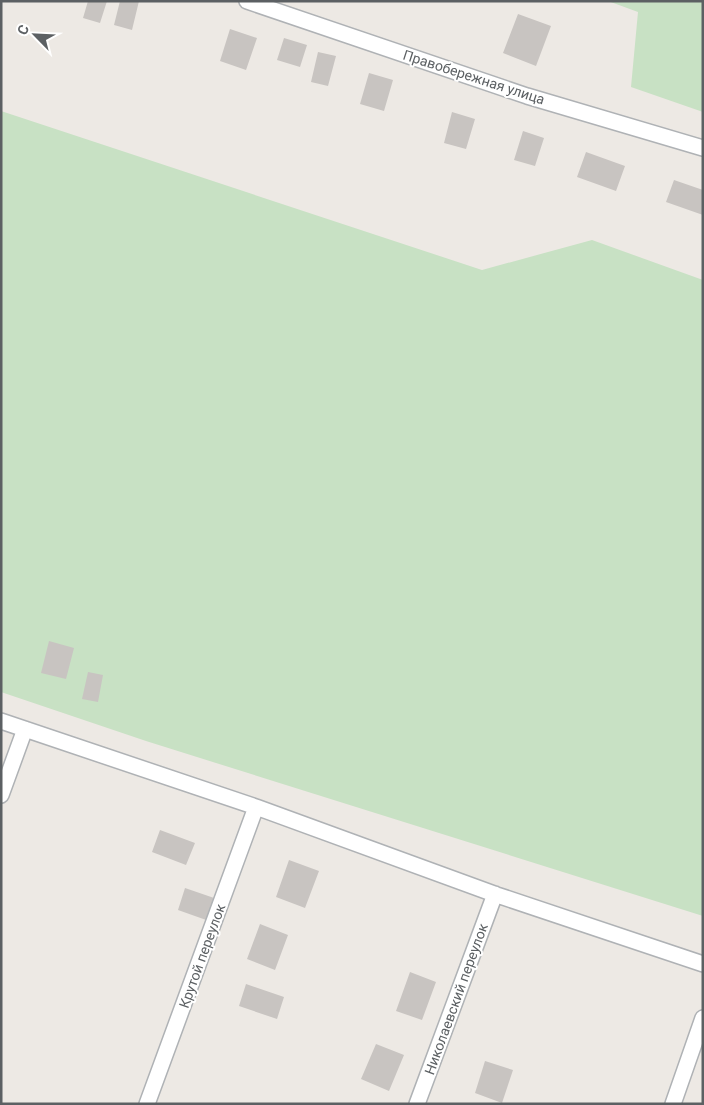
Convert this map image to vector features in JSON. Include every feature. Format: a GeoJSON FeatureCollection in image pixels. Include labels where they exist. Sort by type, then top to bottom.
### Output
{"type":"FeatureCollection","features":[{"type":"Feature","properties":{"kind":"street","name":"Правобережная улица"},"geometry":{"type":"LineString","coordinates":[[247,1],[527,96],[703,148]]}},
{"type":"Feature","properties":{"kind":"street"},"geometry":{"type":"LineString","coordinates":[[1,721],[256,807],[495,894],[703,964]]}},
{"type":"Feature","properties":{"kind":"street"},"geometry":{"type":"LineString","coordinates":[[1,795],[25,729]]}},
{"type":"Feature","properties":{"kind":"street","name":"Крутой переулок"},"geometry":{"type":"LineString","coordinates":[[147,1104],[256,807]]}},
{"type":"Feature","properties":{"kind":"street","name":"Николаевский переулок"},"geometry":{"type":"LineString","coordinates":[[417,1104],[495,894]]}},
{"type":"Feature","properties":{"kind":"street"},"geometry":{"type":"LineString","coordinates":[[673,1104],[703,1018]]}},
{"type":"Feature","properties":{"kind":"green space"},"geometry":{"type":"Polygon","coordinates":[[[608,1],[703,1],[703,112],[631,87],[638,12],[608,1]]]}},
{"type":"Feature","properties":{"kind":"green space"},"geometry":{"type":"Polygon","coordinates":[[[1,111],[482,270],[592,240],[703,280],[703,916],[146,741],[1,692],[1,111]]]}},
{"type":"Feature","properties":{"kind":"building"},"geometry":{"type":"Polygon","coordinates":[[[88,1],[107,1],[100,23],[83,18],[88,1]]]}},
{"type":"Feature","properties":{"kind":"building"},"geometry":{"type":"Polygon","coordinates":[[[120,1],[139,1],[132,30],[114,25],[120,1]]]}},
{"type":"Feature","properties":{"kind":"building"},"geometry":{"type":"Polygon","coordinates":[[[518,14],[551,26],[536,66],[503,53],[518,14]]]}},
{"type":"Feature","properties":{"kind":"building"},"geometry":{"type":"Polygon","coordinates":[[[230,29],[257,38],[246,70],[220,61],[230,29]]]}},
{"type":"Feature","properties":{"kind":"building"},"geometry":{"type":"Polygon","coordinates":[[[284,38],[307,45],[300,67],[277,60],[284,38]]]}},
{"type":"Feature","properties":{"kind":"building"},"geometry":{"type":"Polygon","coordinates":[[[318,52],[336,56],[328,86],[311,82],[318,52]]]}},
{"type":"Feature","properties":{"kind":"building"},"geometry":{"type":"Polygon","coordinates":[[[369,73],[393,80],[384,111],[360,104],[369,73]]]}},
{"type":"Feature","properties":{"kind":"building"},"geometry":{"type":"Polygon","coordinates":[[[452,112],[475,119],[466,149],[444,143],[452,112]]]}},
{"type":"Feature","properties":{"kind":"building"},"geometry":{"type":"Polygon","coordinates":[[[523,131],[544,138],[535,166],[514,160],[523,131]]]}},
{"type":"Feature","properties":{"kind":"building"},"geometry":{"type":"Polygon","coordinates":[[[586,152],[625,166],[616,191],[577,177],[586,152]]]}},
{"type":"Feature","properties":{"kind":"building"},"geometry":{"type":"Polygon","coordinates":[[[674,180],[703,190],[703,215],[666,202],[674,180]]]}},
{"type":"Feature","properties":{"kind":"building"},"geometry":{"type":"Polygon","coordinates":[[[49,641],[74,648],[66,679],[41,673],[49,641]]]}},
{"type":"Feature","properties":{"kind":"building"},"geometry":{"type":"Polygon","coordinates":[[[88,672],[103,675],[98,702],[82,699],[88,672]]]}},
{"type":"Feature","properties":{"kind":"building"},"geometry":{"type":"Polygon","coordinates":[[[160,830],[195,843],[186,865],[152,852],[160,830]]]}},
{"type":"Feature","properties":{"kind":"building"},"geometry":{"type":"Polygon","coordinates":[[[289,860],[319,871],[305,908],[276,897],[289,860]]]}},
{"type":"Feature","properties":{"kind":"building"},"geometry":{"type":"Polygon","coordinates":[[[185,888],[217,899],[209,921],[178,910],[185,888]]]}},
{"type":"Feature","properties":{"kind":"building"},"geometry":{"type":"Polygon","coordinates":[[[260,924],[288,935],[275,970],[247,959],[260,924]]]}},
{"type":"Feature","properties":{"kind":"building"},"geometry":{"type":"Polygon","coordinates":[[[410,972],[436,982],[422,1020],[396,1011],[410,972]]]}},
{"type":"Feature","properties":{"kind":"building"},"geometry":{"type":"Polygon","coordinates":[[[246,984],[284,997],[277,1019],[239,1006],[246,984]]]}},
{"type":"Feature","properties":{"kind":"building"},"geometry":{"type":"Polygon","coordinates":[[[376,1044],[404,1055],[389,1091],[361,1079],[376,1044]]]}},
{"type":"Feature","properties":{"kind":"building"},"geometry":{"type":"Polygon","coordinates":[[[485,1061],[513,1070],[502,1103],[475,1093],[485,1061]]]}}]}
